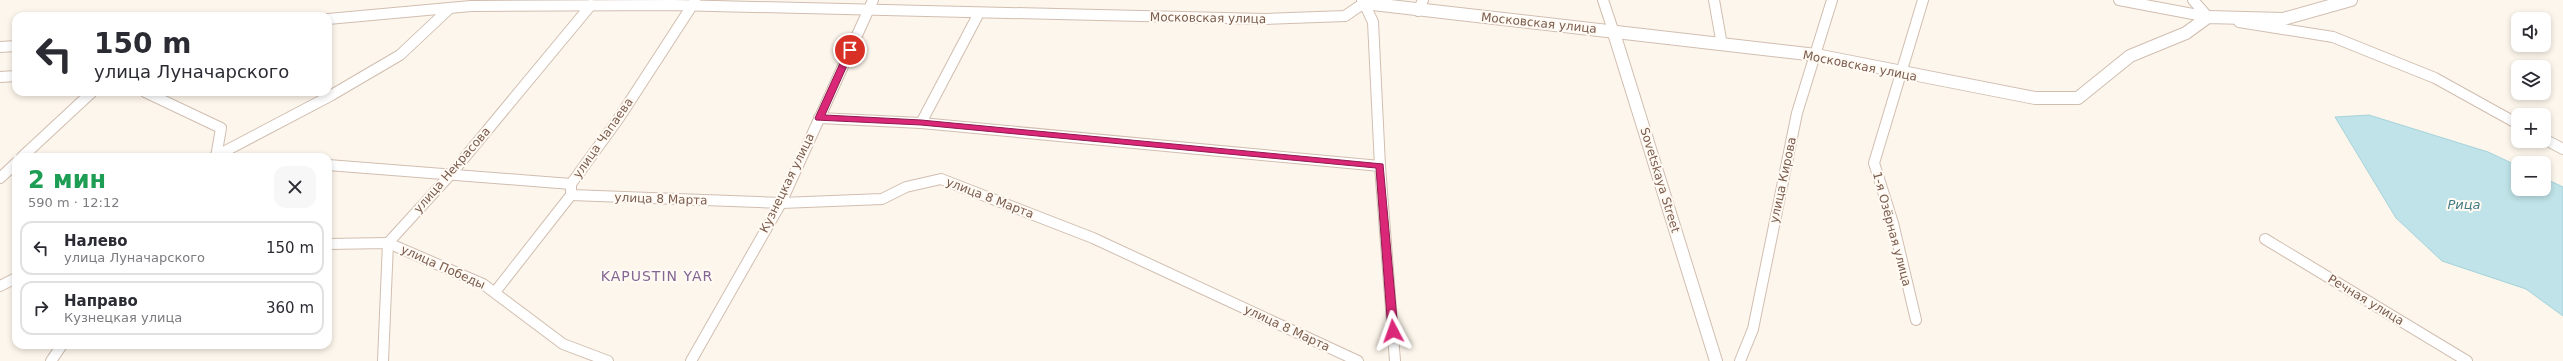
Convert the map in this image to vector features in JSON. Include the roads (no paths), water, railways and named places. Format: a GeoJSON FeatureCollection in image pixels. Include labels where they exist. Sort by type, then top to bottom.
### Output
{"type":"FeatureCollection","features":[{"type":"Feature","properties":{"kind":"street","name":"Кузнецкая улица"},"geometry":{"type":"LineString","coordinates":[[690,361],[781,203],[873,0]]}},
{"type":"Feature","properties":{"kind":"street"},"geometry":{"type":"LineString","coordinates":[[1418,11],[1423,0]]}},
{"type":"Feature","properties":{"kind":"street","name":"Sovetskaya Street"},"geometry":{"type":"LineString","coordinates":[[1603,0],[1716,361]]}},
{"type":"Feature","properties":{"kind":"street"},"geometry":{"type":"LineString","coordinates":[[1714,0],[1722,45]]}},
{"type":"Feature","properties":{"kind":"street","name":"улица Кирова"},"geometry":{"type":"LineString","coordinates":[[1740,361],[1752,329],[1797,113],[1832,0]]}},
{"type":"Feature","properties":{"kind":"street","name":"1-я Озёрная улица"},"geometry":{"type":"LineString","coordinates":[[1916,320],[1893,223],[1874,163],[1923,0]]}},
{"type":"Feature","properties":{"kind":"street"},"geometry":{"type":"LineString","coordinates":[[2119,0],[2208,17],[2333,37],[2435,78],[2511,120]]}},
{"type":"Feature","properties":{"kind":"street"},"geometry":{"type":"LineString","coordinates":[[2193,0],[2208,17],[2283,19],[2351,0]]}},
{"type":"Feature","properties":{"kind":"street","name":"Московская улица"},"geometry":{"type":"LineString","coordinates":[[332,19],[526,3],[591,5],[694,3],[868,10],[1266,19],[1345,16],[1364,1],[1418,11],[1613,30],[1722,45],[1816,55],[1902,74],[2035,98],[2078,98],[2130,56],[2186,34],[2208,17]]}},
{"type":"Feature","properties":{"kind":"street"},"geometry":{"type":"LineString","coordinates":[[1364,1],[1373,22],[1380,166],[1395,361]]}},
{"type":"Feature","properties":{"kind":"street","name":"улица Чапаева"},"geometry":{"type":"LineString","coordinates":[[495,292],[571,190],[694,3]]}},
{"type":"Feature","properties":{"kind":"street","name":"улица Некрасова"},"geometry":{"type":"LineString","coordinates":[[388,243],[451,174],[591,5]]}},
{"type":"Feature","properties":{"kind":"street"},"geometry":{"type":"LineString","coordinates":[[332,95],[400,55],[450,8]]}},
{"type":"Feature","properties":{"kind":"street"},"geometry":{"type":"LineString","coordinates":[[921,122],[979,13]]}},
{"type":"Feature","properties":{"kind":"street"},"geometry":{"type":"LineString","coordinates":[[0,47],[12,46]]}},
{"type":"Feature","properties":{"kind":"street"},"geometry":{"type":"LineString","coordinates":[[0,77],[12,76]]}},
{"type":"Feature","properties":{"kind":"street"},"geometry":{"type":"LineString","coordinates":[[26,153],[88,96]]}},
{"type":"Feature","properties":{"kind":"street"},"geometry":{"type":"LineString","coordinates":[[153,96],[221,128],[216,153]]}},
{"type":"Feature","properties":{"kind":"street"},"geometry":{"type":"LineString","coordinates":[[223,153],[330,96]]}},
{"type":"Feature","properties":{"kind":"street"},"geometry":{"type":"LineString","coordinates":[[819,118],[921,122],[1380,166]]}},
{"type":"Feature","properties":{"kind":"street"},"geometry":{"type":"LineString","coordinates":[[2551,143],[2563,149]]}},
{"type":"Feature","properties":{"kind":"street","name":"улица 8 Марта"},"geometry":{"type":"LineString","coordinates":[[332,165],[451,174],[571,190],[781,203],[882,199],[906,187],[941,179],[1093,238],[1358,361]]}},
{"type":"Feature","properties":{"kind":"street"},"geometry":{"type":"LineString","coordinates":[[0,178],[12,167]]}},
{"type":"Feature","properties":{"kind":"street","name":"Речная улица"},"geometry":{"type":"LineString","coordinates":[[2265,239],[2468,361]]}},
{"type":"Feature","properties":{"kind":"street"},"geometry":{"type":"LineString","coordinates":[[382,361],[386,329],[388,243]]}},
{"type":"Feature","properties":{"kind":"street","name":"улица Победы"},"geometry":{"type":"LineString","coordinates":[[332,244],[388,243],[483,284],[563,344],[608,361]]}},
{"type":"Feature","properties":{"kind":"street"},"geometry":{"type":"LineString","coordinates":[[0,286],[12,280]]}},
{"type":"Feature","properties":{"kind":"street"},"geometry":{"type":"LineString","coordinates":[[51,361],[59,349]]}},
{"type":"Feature","properties":{"kind":"water","name":"Рица"},"geometry":{"type":"Polygon","coordinates":[[[2369,115],[2488,152],[2511,163],[2511,196],[2551,196],[2551,181],[2563,187],[2563,316],[2526,289],[2442,261],[2396,218],[2335,117],[2369,115]]]}},
{"type":"Feature","properties":{"kind":"district","name":"KAPUSTIN YAR"},"geometry":{"type":"Point","coordinates":[657,276]}}]}
